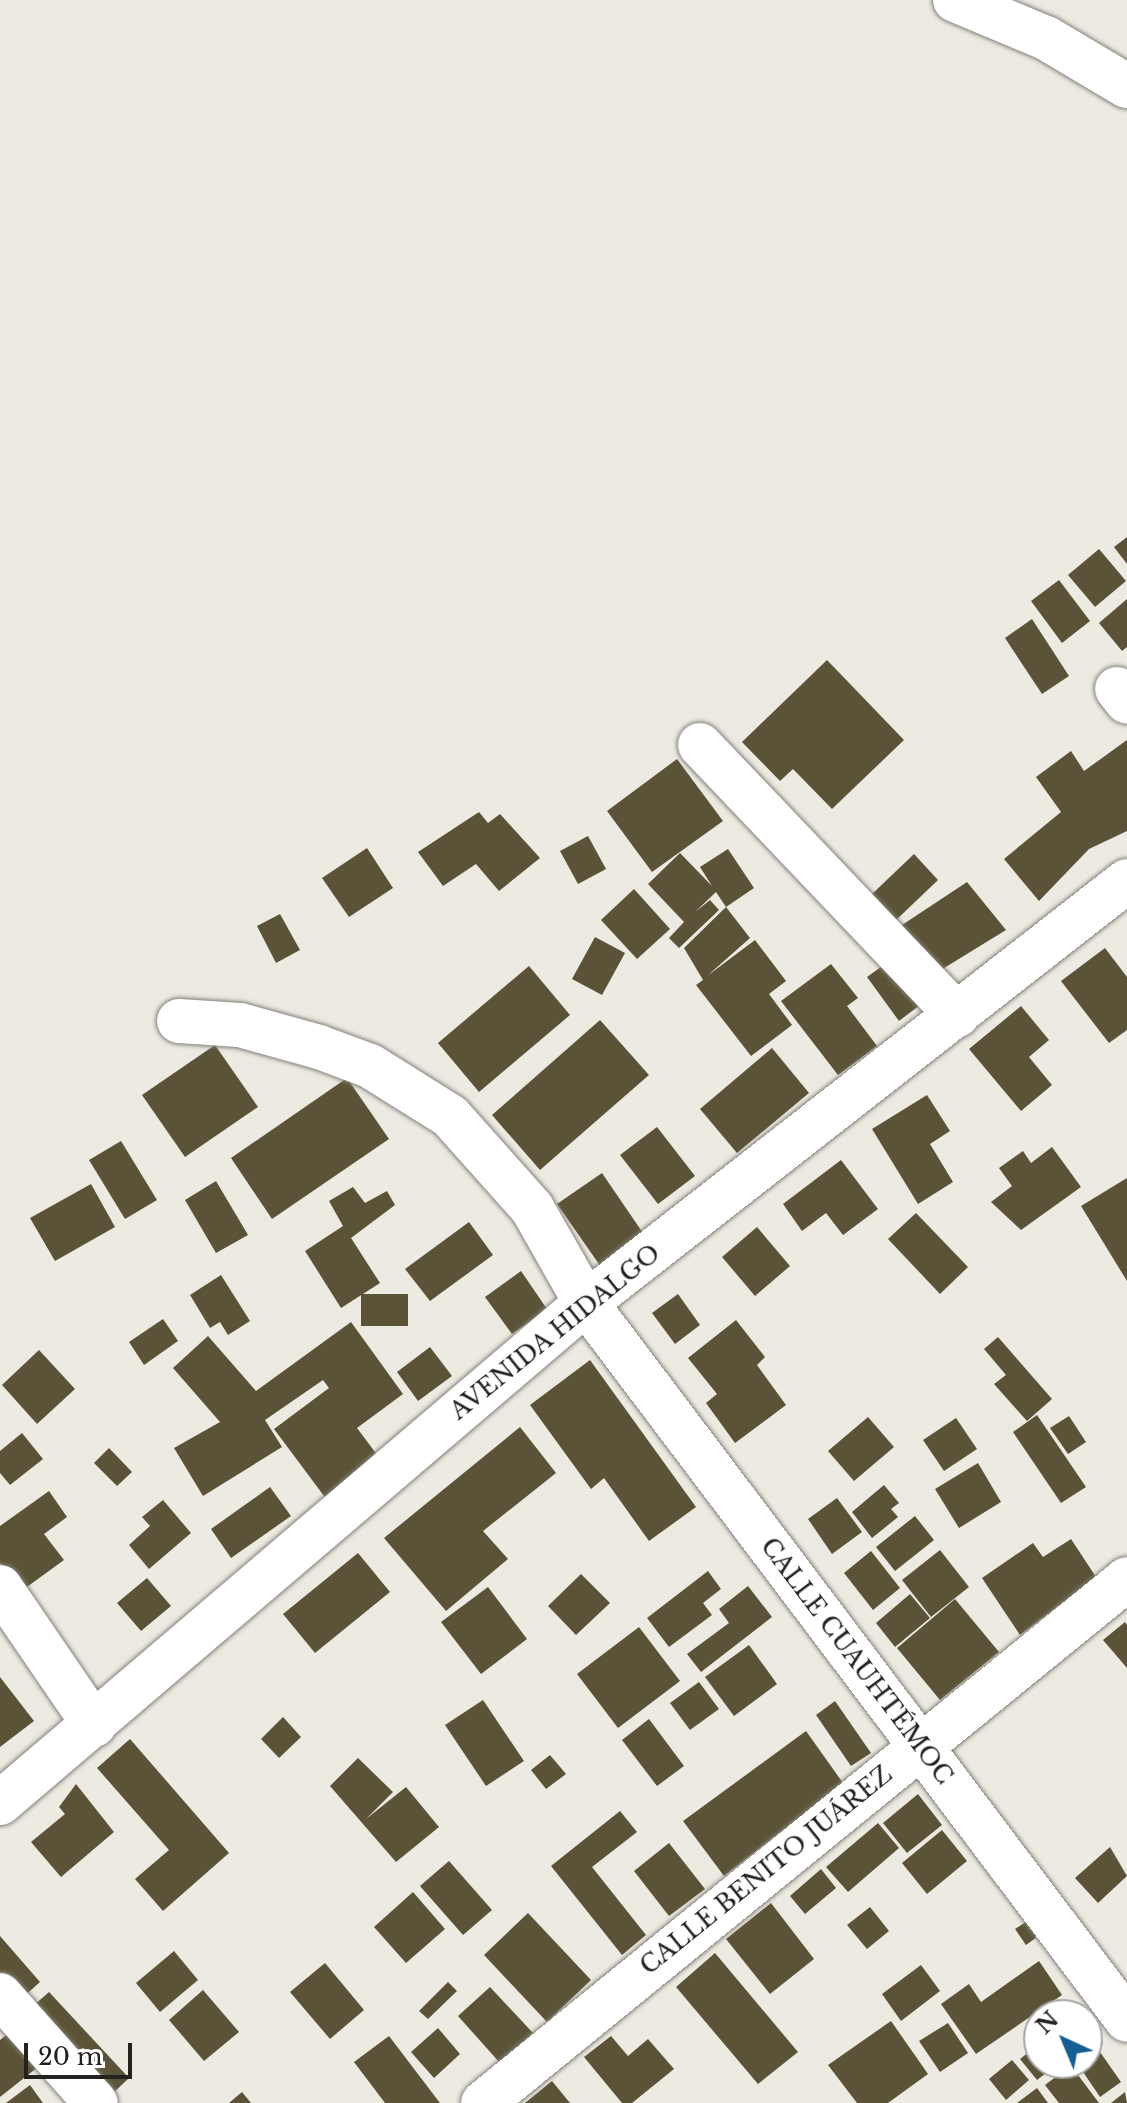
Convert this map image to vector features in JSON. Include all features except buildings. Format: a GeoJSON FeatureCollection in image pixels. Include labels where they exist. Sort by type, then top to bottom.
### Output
{"type":"FeatureCollection","features":[{"type":"Feature","properties":{"kind":"street"},"geometry":{"type":"LineString","coordinates":[[955,0],[1046,38],[1127,86]]}},
{"type":"Feature","properties":{"kind":"street"},"geometry":{"type":"LineString","coordinates":[[700,745],[957,1015]]}},
{"type":"Feature","properties":{"kind":"street","name":"AVENIDA HIDALGO"},"geometry":{"type":"LineString","coordinates":[[0,1803],[94,1725],[251,1582],[586,1303],[1127,881]]}},
{"type":"Feature","properties":{"kind":"street","name":"CALLE CUAUHTÉMOC"},"geometry":{"type":"LineString","coordinates":[[179,1021],[240,1025],[319,1047],[370,1066],[450,1116],[532,1208],[586,1303],[1127,2020]]}},
{"type":"Feature","properties":{"kind":"street","name":"CALLE BENITO JUÁREZ"},"geometry":{"type":"LineString","coordinates":[[483,2103],[920,1744],[1127,1579]]}},
{"type":"Feature","properties":{"kind":"street"},"geometry":{"type":"LineString","coordinates":[[0,1587],[94,1725]]}},
{"type":"Feature","properties":{"kind":"street"},"geometry":{"type":"LineString","coordinates":[[0,1995],[96,2103]]}}]}
